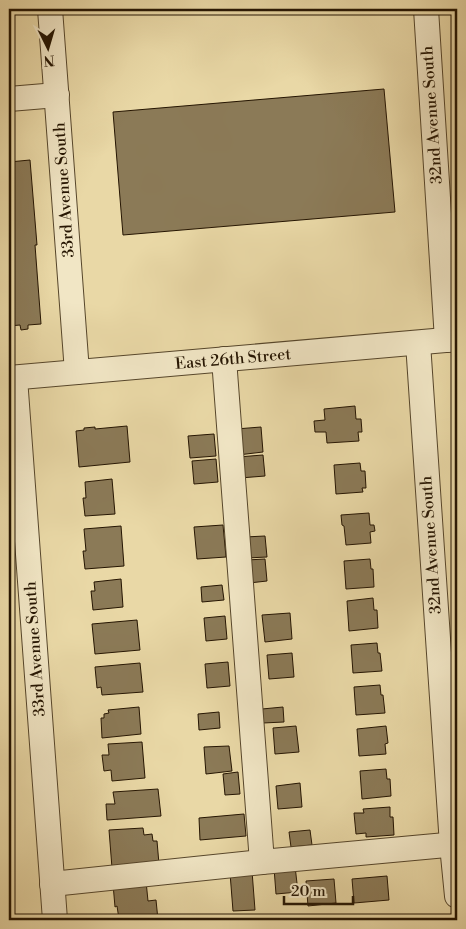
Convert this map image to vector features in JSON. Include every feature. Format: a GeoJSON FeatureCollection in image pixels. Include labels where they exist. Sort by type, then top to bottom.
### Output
{"type":"FeatureCollection","features":[{"type":"Feature","properties":{"kind":"street","name":"33rd Avenue South"},"geometry":{"type":"LineString","coordinates":[[50,9],[78,372]]}},
{"type":"Feature","properties":{"kind":"street","name":"32nd Avenue South"},"geometry":{"type":"LineString","coordinates":[[426,9],[452,340]]}},
{"type":"Feature","properties":{"kind":"street"},"geometry":{"type":"LineString","coordinates":[[9,99],[57,95]]}},
{"type":"Feature","properties":{"kind":"street","name":"East 26th Street"},"geometry":{"type":"LineString","coordinates":[[12,378],[452,340]]}},
{"type":"Feature","properties":{"kind":"street","name":"32nd Avenue South"},"geometry":{"type":"LineString","coordinates":[[418,343],[457,896]]}},
{"type":"Feature","properties":{"kind":"street"},"geometry":{"type":"LineString","coordinates":[[224,359],[262,862]]}},
{"type":"Feature","properties":{"kind":"street","name":"33rd Avenue South"},"geometry":{"type":"LineString","coordinates":[[12,378],[55,920]]}},
{"type":"Feature","properties":{"kind":"street"},"geometry":{"type":"LineString","coordinates":[[52,884],[454,844]]}},
{"type":"Feature","properties":{"kind":"building"},"geometry":{"type":"Polygon","coordinates":[[[384,89],[395,212],[123,235],[113,112],[384,89]]]}},
{"type":"Feature","properties":{"kind":"building"},"geometry":{"type":"Polygon","coordinates":[[[30,160],[41,324],[28,325],[28,329],[21,330],[20,325],[9,326],[9,162],[30,160]]]}},
{"type":"Feature","properties":{"kind":"building"},"geometry":{"type":"Polygon","coordinates":[[[355,406],[356,419],[361,419],[362,432],[358,432],[359,441],[327,443],[326,432],[315,432],[314,421],[325,420],[324,409],[355,406]]]}},
{"type":"Feature","properties":{"kind":"building"},"geometry":{"type":"Polygon","coordinates":[[[127,426],[130,462],[79,467],[76,431],[84,430],[84,428],[95,427],[95,429],[127,426]]]}},
{"type":"Feature","properties":{"kind":"building"},"geometry":{"type":"Polygon","coordinates":[[[261,427],[263,452],[238,455],[236,429],[261,427]]]}},
{"type":"Feature","properties":{"kind":"building"},"geometry":{"type":"Polygon","coordinates":[[[214,434],[216,456],[190,458],[188,436],[214,434]]]}},
{"type":"Feature","properties":{"kind":"building"},"geometry":{"type":"Polygon","coordinates":[[[263,455],[265,476],[240,478],[238,457],[263,455]]]}},
{"type":"Feature","properties":{"kind":"building"},"geometry":{"type":"Polygon","coordinates":[[[216,459],[218,482],[194,484],[192,461],[216,459]]]}},
{"type":"Feature","properties":{"kind":"building"},"geometry":{"type":"Polygon","coordinates":[[[360,463],[361,471],[365,471],[366,488],[362,488],[363,492],[336,494],[334,465],[360,463]]]}},
{"type":"Feature","properties":{"kind":"building"},"geometry":{"type":"Polygon","coordinates":[[[112,479],[115,514],[85,516],[83,498],[86,498],[85,482],[112,479]]]}},
{"type":"Feature","properties":{"kind":"building"},"geometry":{"type":"Polygon","coordinates":[[[369,513],[370,525],[374,525],[375,531],[370,532],[371,543],[346,545],[341,515],[369,513]]]}},
{"type":"Feature","properties":{"kind":"building"},"geometry":{"type":"Polygon","coordinates":[[[223,525],[226,557],[197,559],[194,527],[223,525]]]}},
{"type":"Feature","properties":{"kind":"building"},"geometry":{"type":"Polygon","coordinates":[[[121,526],[124,566],[85,569],[83,551],[86,551],[84,529],[121,526]]]}},
{"type":"Feature","properties":{"kind":"building"},"geometry":{"type":"Polygon","coordinates":[[[265,536],[267,557],[247,558],[245,537],[265,536]]]}},
{"type":"Feature","properties":{"kind":"building"},"geometry":{"type":"Polygon","coordinates":[[[265,559],[267,581],[249,583],[247,560],[265,559]]]}},
{"type":"Feature","properties":{"kind":"building"},"geometry":{"type":"Polygon","coordinates":[[[370,559],[371,569],[373,569],[374,587],[346,589],[344,561],[370,559]]]}},
{"type":"Feature","properties":{"kind":"building"},"geometry":{"type":"Polygon","coordinates":[[[121,579],[123,607],[93,610],[91,591],[95,591],[94,582],[121,579]]]}},
{"type":"Feature","properties":{"kind":"building"},"geometry":{"type":"Polygon","coordinates":[[[222,585],[224,600],[202,602],[201,587],[222,585]]]}},
{"type":"Feature","properties":{"kind":"building"},"geometry":{"type":"Polygon","coordinates":[[[373,598],[374,610],[377,610],[378,628],[349,631],[347,601],[373,598]]]}},
{"type":"Feature","properties":{"kind":"building"},"geometry":{"type":"Polygon","coordinates":[[[290,613],[292,639],[265,642],[262,615],[290,613]]]}},
{"type":"Feature","properties":{"kind":"building"},"geometry":{"type":"Polygon","coordinates":[[[225,616],[227,639],[206,641],[204,618],[225,616]]]}},
{"type":"Feature","properties":{"kind":"building"},"geometry":{"type":"Polygon","coordinates":[[[137,620],[140,650],[95,654],[92,624],[137,620]]]}},
{"type":"Feature","properties":{"kind":"building"},"geometry":{"type":"Polygon","coordinates":[[[377,643],[382,671],[353,673],[351,645],[377,643]]]}},
{"type":"Feature","properties":{"kind":"building"},"geometry":{"type":"Polygon","coordinates":[[[292,653],[294,677],[269,679],[267,655],[292,653]]]}},
{"type":"Feature","properties":{"kind":"building"},"geometry":{"type":"Polygon","coordinates":[[[228,662],[230,686],[207,688],[205,664],[228,662]]]}},
{"type":"Feature","properties":{"kind":"building"},"geometry":{"type":"Polygon","coordinates":[[[140,663],[143,692],[102,695],[101,687],[97,688],[95,667],[140,663]]]}},
{"type":"Feature","properties":{"kind":"building"},"geometry":{"type":"Polygon","coordinates":[[[380,685],[385,713],[356,715],[354,687],[380,685]]]}},
{"type":"Feature","properties":{"kind":"building"},"geometry":{"type":"Polygon","coordinates":[[[139,707],[141,734],[102,738],[101,718],[104,718],[104,714],[109,713],[108,710],[139,707]]]}},
{"type":"Feature","properties":{"kind":"building"},"geometry":{"type":"Polygon","coordinates":[[[283,707],[284,722],[263,723],[262,709],[283,707]]]}},
{"type":"Feature","properties":{"kind":"building"},"geometry":{"type":"Polygon","coordinates":[[[219,712],[220,728],[199,730],[198,714],[219,712]]]}},
{"type":"Feature","properties":{"kind":"building"},"geometry":{"type":"Polygon","coordinates":[[[296,726],[299,752],[275,754],[273,728],[296,726]]]}},
{"type":"Feature","properties":{"kind":"building"},"geometry":{"type":"Polygon","coordinates":[[[386,726],[388,743],[385,744],[386,754],[359,756],[357,729],[386,726]]]}},
{"type":"Feature","properties":{"kind":"building"},"geometry":{"type":"Polygon","coordinates":[[[142,742],[145,778],[112,781],[111,770],[104,771],[102,755],[109,755],[108,744],[142,742]]]}},
{"type":"Feature","properties":{"kind":"building"},"geometry":{"type":"Polygon","coordinates":[[[229,746],[232,771],[206,774],[204,747],[229,746]]]}},
{"type":"Feature","properties":{"kind":"building"},"geometry":{"type":"Polygon","coordinates":[[[386,769],[387,779],[390,779],[391,796],[362,799],[360,771],[386,769]]]}},
{"type":"Feature","properties":{"kind":"building"},"geometry":{"type":"Polygon","coordinates":[[[238,772],[240,794],[225,795],[223,774],[238,772]]]}},
{"type":"Feature","properties":{"kind":"building"},"geometry":{"type":"Polygon","coordinates":[[[300,783],[302,807],[278,809],[276,786],[300,783]]]}},
{"type":"Feature","properties":{"kind":"building"},"geometry":{"type":"Polygon","coordinates":[[[158,789],[161,816],[107,820],[106,804],[115,804],[113,792],[158,789]]]}},
{"type":"Feature","properties":{"kind":"building"},"geometry":{"type":"Polygon","coordinates":[[[390,807],[390,817],[393,817],[394,835],[366,837],[366,833],[356,834],[354,813],[364,813],[363,809],[390,807]]]}},
{"type":"Feature","properties":{"kind":"building"},"geometry":{"type":"Polygon","coordinates":[[[244,814],[246,836],[200,840],[199,818],[244,814]]]}},
{"type":"Feature","properties":{"kind":"building"},"geometry":{"type":"Polygon","coordinates":[[[143,828],[144,835],[152,834],[153,841],[157,841],[159,864],[112,868],[109,830],[143,828]]]}},
{"type":"Feature","properties":{"kind":"building"},"geometry":{"type":"Polygon","coordinates":[[[310,830],[312,845],[291,847],[289,832],[310,830]]]}},
{"type":"Feature","properties":{"kind":"building"},"geometry":{"type":"Polygon","coordinates":[[[295,866],[298,892],[276,894],[274,868],[295,866]]]}},
{"type":"Feature","properties":{"kind":"building"},"geometry":{"type":"Polygon","coordinates":[[[252,871],[255,910],[233,911],[230,873],[252,871]]]}},
{"type":"Feature","properties":{"kind":"building"},"geometry":{"type":"Polygon","coordinates":[[[387,876],[389,900],[354,903],[352,879],[387,876]]]}},
{"type":"Feature","properties":{"kind":"building"},"geometry":{"type":"Polygon","coordinates":[[[334,879],[336,903],[308,906],[306,881],[334,879]]]}},
{"type":"Feature","properties":{"kind":"building"},"geometry":{"type":"Polygon","coordinates":[[[146,881],[148,901],[156,900],[158,920],[116,920],[119,919],[117,906],[115,907],[113,884],[146,881]]]}}]}
